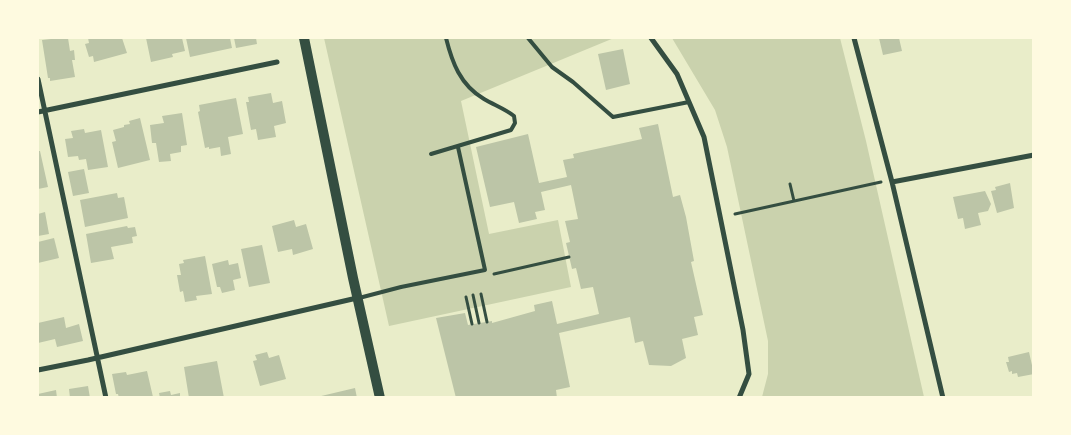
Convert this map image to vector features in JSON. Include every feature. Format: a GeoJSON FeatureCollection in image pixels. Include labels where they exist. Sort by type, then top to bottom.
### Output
{"type":"FeatureCollection","features":[{"type":"Feature","properties":{"kind":"main road"},"geometry":{"type":"LineString","coordinates":[[304,38],[380,398]]}},
{"type":"Feature","properties":{"kind":"street"},"geometry":{"type":"LineString","coordinates":[[651,38],[677,74],[704,137],[743,330],[749,374],[739,398]]}},
{"type":"Feature","properties":{"kind":"street"},"geometry":{"type":"LineString","coordinates":[[854,38],[892,182],[943,398]]}},
{"type":"Feature","properties":{"kind":"street"},"geometry":{"type":"LineString","coordinates":[[38,112],[277,62]]}},
{"type":"Feature","properties":{"kind":"street"},"geometry":{"type":"LineString","coordinates":[[38,79],[106,398]]}},
{"type":"Feature","properties":{"kind":"street"},"geometry":{"type":"LineString","coordinates":[[892,182],[1034,155]]}},
{"type":"Feature","properties":{"kind":"street"},"geometry":{"type":"LineString","coordinates":[[38,370],[358,298]]}},
{"type":"Feature","properties":{"kind":"lane"},"geometry":{"type":"LineString","coordinates":[[431,154],[511,130],[515,123],[514,116],[507,110],[481,98],[466,85],[452,60],[446,38]]}},
{"type":"Feature","properties":{"kind":"lane"},"geometry":{"type":"LineString","coordinates":[[528,38],[552,67],[573,82],[613,117],[689,102]]}},
{"type":"Feature","properties":{"kind":"lane"},"geometry":{"type":"LineString","coordinates":[[358,298],[485,270],[458,147]]}},
{"type":"Feature","properties":{"kind":"path"},"geometry":{"type":"LineString","coordinates":[[735,214],[884,182]]}},
{"type":"Feature","properties":{"kind":"path"},"geometry":{"type":"LineString","coordinates":[[790,184],[794,201]]}},
{"type":"Feature","properties":{"kind":"path"},"geometry":{"type":"LineString","coordinates":[[494,274],[569,256]]}},
{"type":"Feature","properties":{"kind":"path"},"geometry":{"type":"LineString","coordinates":[[481,294],[487,322]]}},
{"type":"Feature","properties":{"kind":"path"},"geometry":{"type":"LineString","coordinates":[[473,296],[479,323]]}},
{"type":"Feature","properties":{"kind":"path"},"geometry":{"type":"LineString","coordinates":[[466,297],[472,324]]}},
{"type":"Feature","properties":{"kind":"green space"},"geometry":{"type":"Polygon","coordinates":[[[324,38],[614,38],[461,101],[489,234],[558,220],[571,287],[389,326],[324,38]]]}},
{"type":"Feature","properties":{"kind":"green space"},"geometry":{"type":"Polygon","coordinates":[[[672,38],[840,38],[866,141],[924,397],[762,397],[768,374],[768,341],[727,147],[715,110],[672,38]]]}},
{"type":"Feature","properties":{"kind":"building"},"geometry":{"type":"Polygon","coordinates":[[[68,38],[70,51],[74,50],[75,60],[72,60],[75,77],[50,81],[50,78],[48,78],[42,40],[68,38]]]}},
{"type":"Feature","properties":{"kind":"building"},"geometry":{"type":"Polygon","coordinates":[[[88,38],[122,38],[127,53],[94,62],[93,56],[89,57],[85,44],[89,43],[88,38]]]}},
{"type":"Feature","properties":{"kind":"building"},"geometry":{"type":"Polygon","coordinates":[[[146,38],[182,38],[185,51],[172,54],[173,57],[151,62],[146,38]]]}},
{"type":"Feature","properties":{"kind":"building"},"geometry":{"type":"Polygon","coordinates":[[[186,38],[230,38],[232,48],[190,57],[186,38]]]}},
{"type":"Feature","properties":{"kind":"building"},"geometry":{"type":"Polygon","coordinates":[[[234,38],[256,38],[257,44],[236,48],[234,38]]]}},
{"type":"Feature","properties":{"kind":"building"},"geometry":{"type":"Polygon","coordinates":[[[879,38],[899,38],[902,51],[883,55],[879,38]]]}},
{"type":"Feature","properties":{"kind":"building"},"geometry":{"type":"Polygon","coordinates":[[[623,49],[630,84],[606,90],[598,54],[623,49]]]}},
{"type":"Feature","properties":{"kind":"building"},"geometry":{"type":"Polygon","coordinates":[[[271,93],[273,103],[282,101],[286,123],[274,126],[276,137],[258,140],[256,129],[251,130],[246,102],[249,102],[248,97],[271,93]]]}},
{"type":"Feature","properties":{"kind":"building"},"geometry":{"type":"Polygon","coordinates":[[[236,98],[243,134],[228,137],[231,154],[221,156],[220,147],[205,148],[198,112],[200,111],[199,105],[236,98]]]}},
{"type":"Feature","properties":{"kind":"building"},"geometry":{"type":"Polygon","coordinates":[[[182,113],[187,145],[181,146],[181,152],[170,154],[171,161],[159,162],[156,143],[152,143],[150,125],[164,123],[162,116],[182,113]]]}},
{"type":"Feature","properties":{"kind":"building"},"geometry":{"type":"Polygon","coordinates":[[[140,118],[150,160],[118,168],[112,142],[116,141],[113,130],[130,124],[129,121],[140,118]]]}},
{"type":"Feature","properties":{"kind":"building"},"geometry":{"type":"Polygon","coordinates":[[[658,124],[673,197],[680,195],[686,217],[694,261],[691,262],[703,315],[694,317],[698,335],[682,339],[686,358],[671,366],[649,365],[643,341],[635,343],[630,317],[559,333],[570,387],[556,390],[557,398],[456,398],[436,318],[465,313],[468,325],[492,321],[492,323],[535,311],[534,305],[552,301],[557,324],[599,314],[593,287],[581,289],[576,268],[572,269],[566,243],[570,242],[565,221],[578,219],[571,185],[541,192],[545,210],[535,212],[537,219],[519,223],[514,202],[490,207],[476,147],[528,134],[539,183],[567,177],[563,160],[574,158],[573,154],[642,139],[639,128],[658,124]]]}},
{"type":"Feature","properties":{"kind":"building"},"geometry":{"type":"Polygon","coordinates":[[[84,129],[85,133],[101,130],[108,167],[88,170],[86,159],[79,160],[78,156],[68,157],[65,139],[73,138],[71,131],[84,129]]]}},
{"type":"Feature","properties":{"kind":"building"},"geometry":{"type":"Polygon","coordinates":[[[38,151],[40,151],[48,187],[38,189],[38,151]]]}},
{"type":"Feature","properties":{"kind":"building"},"geometry":{"type":"Polygon","coordinates":[[[84,169],[89,193],[73,196],[68,172],[84,169]]]}},
{"type":"Feature","properties":{"kind":"building"},"geometry":{"type":"Polygon","coordinates":[[[1010,183],[1014,208],[997,213],[991,191],[996,190],[995,187],[1010,183]]]}},
{"type":"Feature","properties":{"kind":"building"},"geometry":{"type":"Polygon","coordinates":[[[985,191],[991,204],[988,211],[978,213],[981,225],[965,229],[963,218],[958,219],[953,197],[985,191]]]}},
{"type":"Feature","properties":{"kind":"building"},"geometry":{"type":"Polygon","coordinates":[[[117,193],[118,198],[124,197],[128,218],[85,227],[80,200],[117,193]]]}},
{"type":"Feature","properties":{"kind":"building"},"geometry":{"type":"Polygon","coordinates":[[[45,212],[49,234],[38,236],[38,214],[45,212]]]}},
{"type":"Feature","properties":{"kind":"building"},"geometry":{"type":"Polygon","coordinates":[[[294,220],[296,227],[306,224],[313,249],[293,255],[292,249],[278,252],[272,226],[294,220]]]}},
{"type":"Feature","properties":{"kind":"building"},"geometry":{"type":"Polygon","coordinates":[[[127,226],[128,228],[135,227],[137,236],[132,237],[133,243],[111,247],[114,259],[91,263],[86,234],[127,226]]]}},
{"type":"Feature","properties":{"kind":"building"},"geometry":{"type":"Polygon","coordinates":[[[54,238],[59,258],[38,263],[38,242],[54,238]]]}},
{"type":"Feature","properties":{"kind":"building"},"geometry":{"type":"Polygon","coordinates":[[[262,245],[270,283],[249,287],[241,249],[262,245]]]}},
{"type":"Feature","properties":{"kind":"building"},"geometry":{"type":"Polygon","coordinates":[[[205,256],[212,294],[196,296],[197,300],[185,302],[183,291],[180,292],[177,275],[181,275],[179,264],[184,263],[183,260],[205,256]]]}},
{"type":"Feature","properties":{"kind":"building"},"geometry":{"type":"Polygon","coordinates":[[[228,260],[229,265],[238,263],[241,278],[233,280],[235,290],[222,293],[220,287],[217,287],[212,264],[228,260]]]}},
{"type":"Feature","properties":{"kind":"building"},"geometry":{"type":"Polygon","coordinates":[[[64,317],[66,328],[79,324],[83,341],[57,347],[55,339],[38,343],[38,323],[64,317]]]}},
{"type":"Feature","properties":{"kind":"building"},"geometry":{"type":"Polygon","coordinates":[[[267,352],[269,358],[279,355],[286,379],[260,386],[253,361],[257,360],[255,355],[267,352]]]}},
{"type":"Feature","properties":{"kind":"building"},"geometry":{"type":"Polygon","coordinates":[[[1029,352],[1034,374],[1018,377],[1017,373],[1012,374],[1012,371],[1009,372],[1006,362],[1009,362],[1008,357],[1029,352]]]}},
{"type":"Feature","properties":{"kind":"building"},"geometry":{"type":"Polygon","coordinates":[[[217,361],[224,398],[189,398],[184,367],[217,361]]]}},
{"type":"Feature","properties":{"kind":"building"},"geometry":{"type":"Polygon","coordinates":[[[147,371],[153,397],[119,398],[118,394],[116,394],[112,374],[126,372],[127,375],[147,371]]]}},
{"type":"Feature","properties":{"kind":"building"},"geometry":{"type":"Polygon","coordinates":[[[88,386],[90,398],[70,398],[69,389],[88,386]]]}},
{"type":"Feature","properties":{"kind":"building"},"geometry":{"type":"Polygon","coordinates":[[[355,388],[357,398],[317,397],[355,388]]]}},
{"type":"Feature","properties":{"kind":"building"},"geometry":{"type":"Polygon","coordinates":[[[56,390],[57,398],[38,398],[38,394],[56,390]]]}},
{"type":"Feature","properties":{"kind":"building"},"geometry":{"type":"Polygon","coordinates":[[[170,391],[171,395],[180,393],[180,398],[160,398],[159,393],[170,391]]]}}]}
